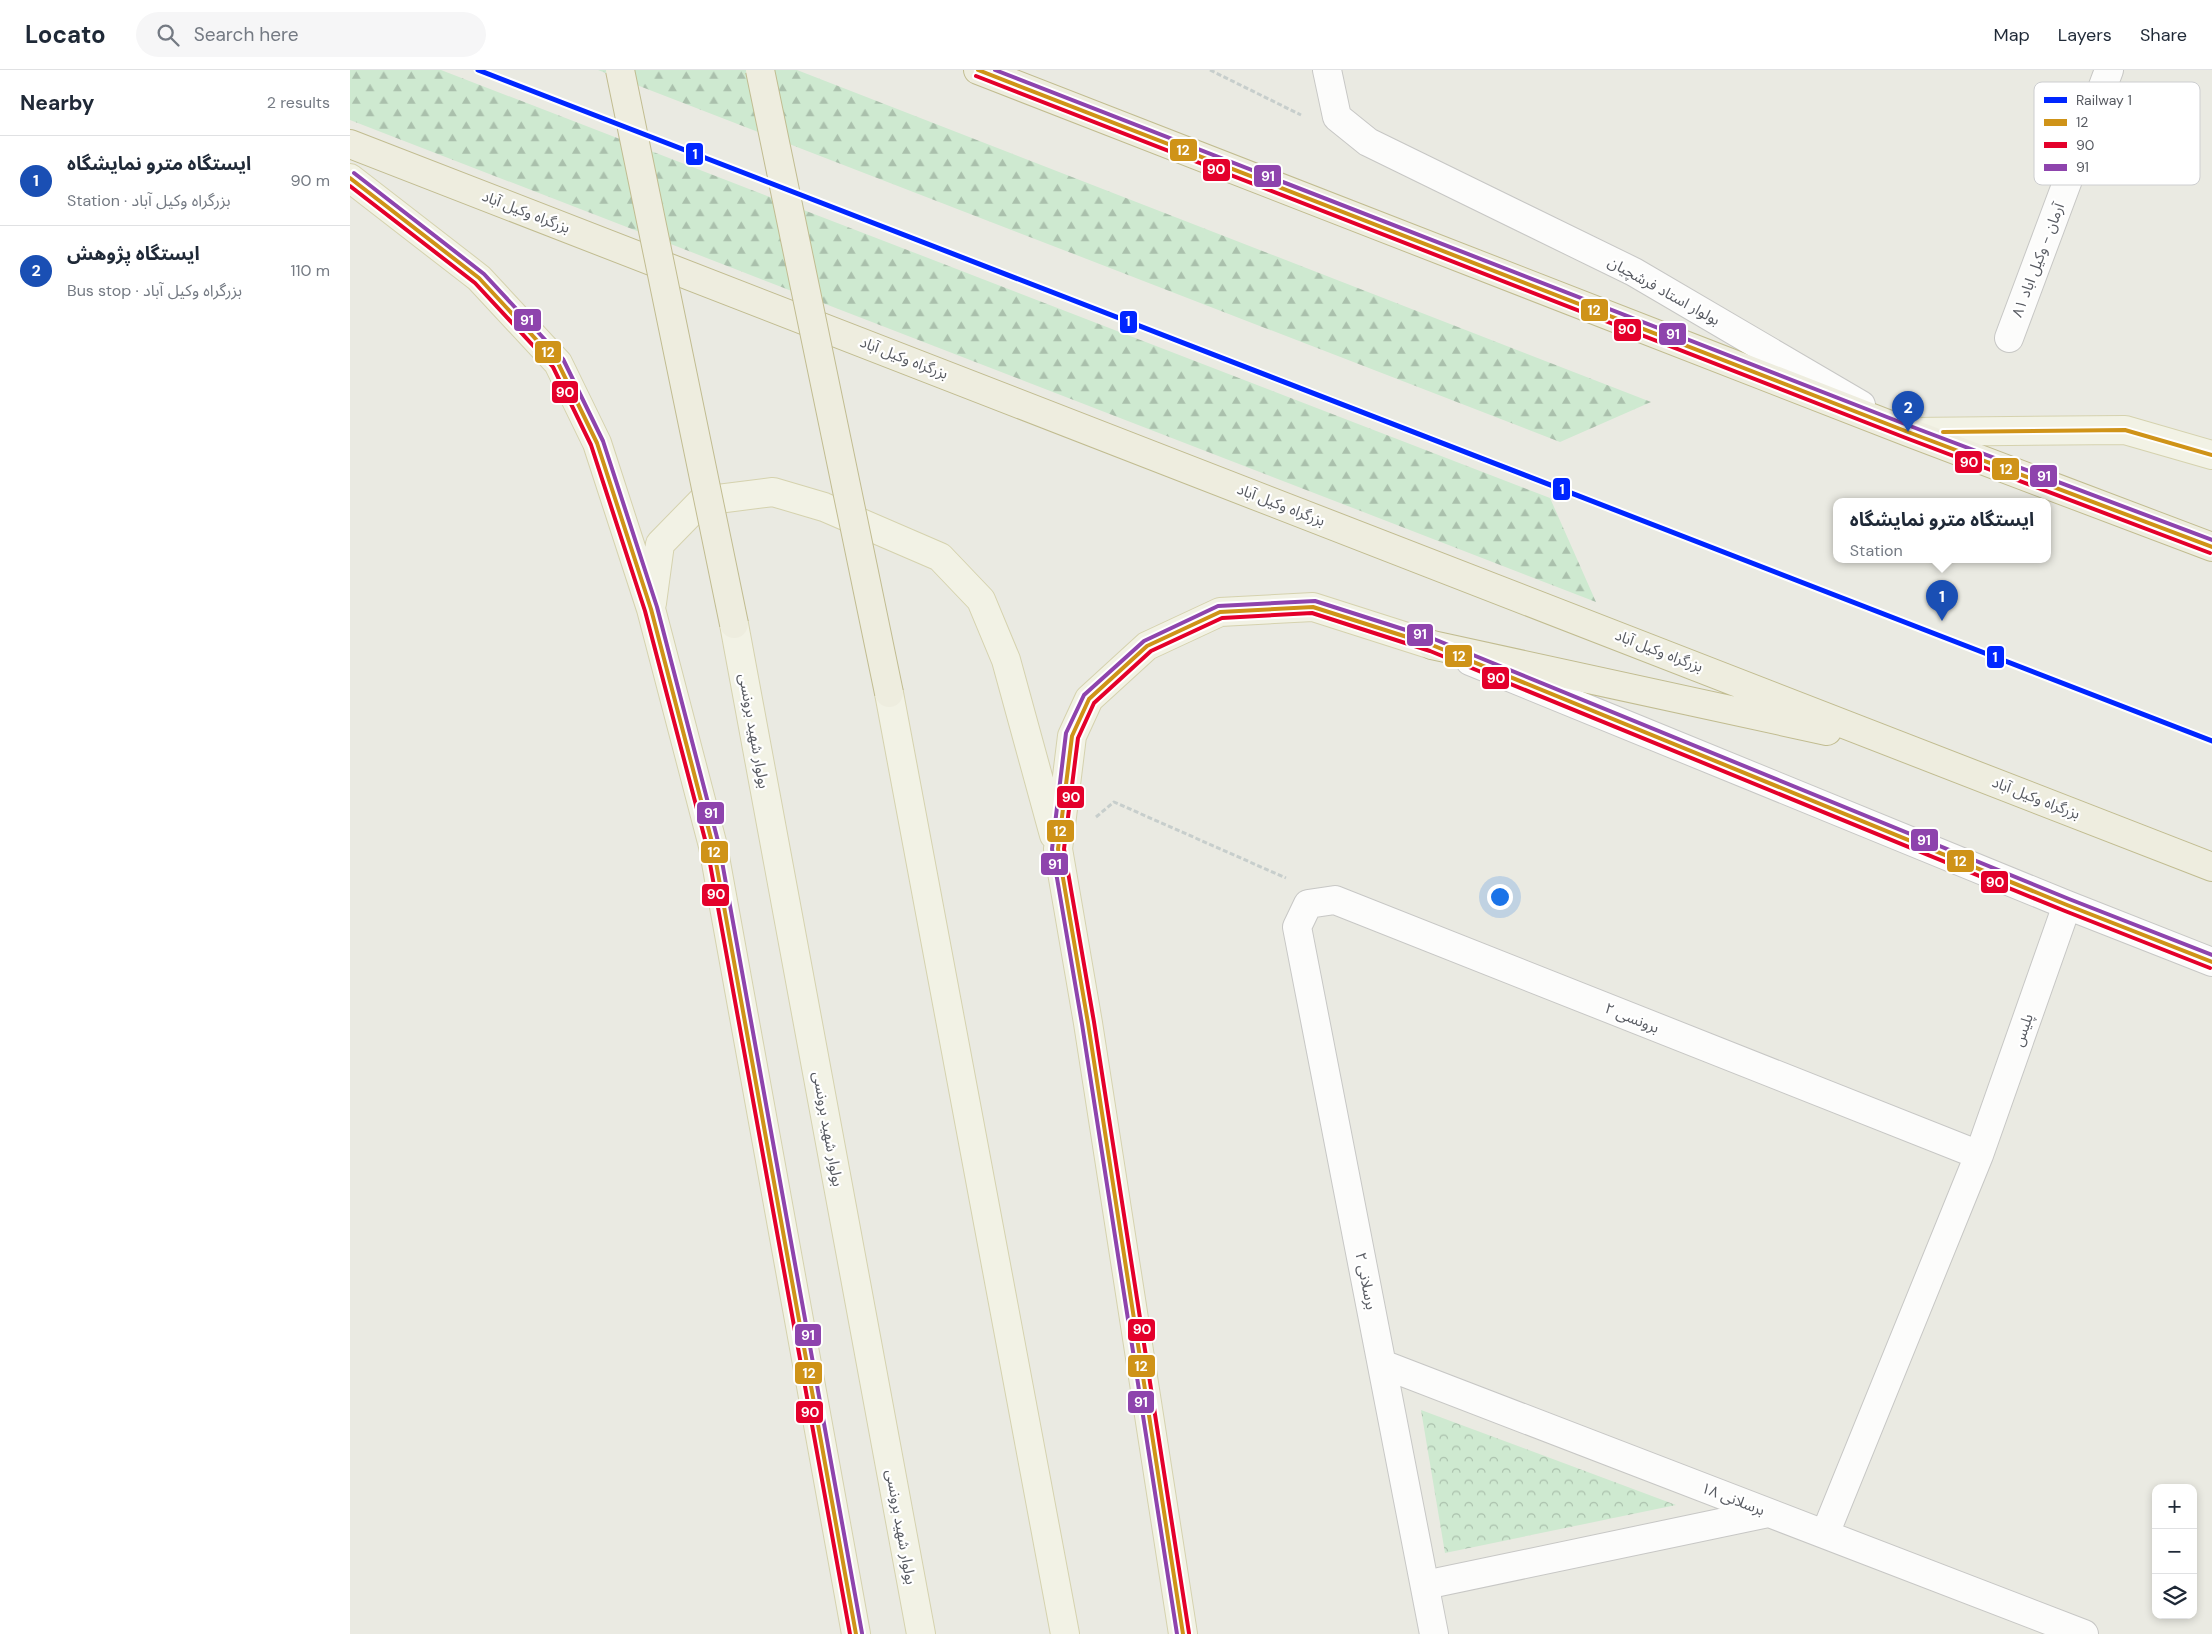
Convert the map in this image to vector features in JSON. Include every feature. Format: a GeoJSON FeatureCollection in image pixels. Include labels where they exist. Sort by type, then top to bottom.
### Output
{"type":"FeatureCollection","features":[{"type":"Feature","properties":{"kind":"highway"},"geometry":{"type":"LineString","coordinates":[[620,70],[734,624]]}},
{"type":"Feature","properties":{"kind":"highway"},"geometry":{"type":"LineString","coordinates":[[760,70],[889,693]]}},
{"type":"Feature","properties":{"kind":"highway"},"geometry":{"type":"LineString","coordinates":[[978,70],[1908,432],[2212,547]]}},
{"type":"Feature","properties":{"kind":"highway"},"geometry":{"type":"LineString","coordinates":[[1029,70],[1062,103]]}},
{"type":"Feature","properties":{"kind":"highway","name":"بزرگراه وکیل آباد"},"geometry":{"type":"LineString","coordinates":[[350,144],[2212,867]]}},
{"type":"Feature","properties":{"kind":"highway"},"geometry":{"type":"LineString","coordinates":[[1432,645],[1912,749]]}},
{"type":"Feature","properties":{"kind":"main road"},"geometry":{"type":"LineString","coordinates":[[350,178],[479,278],[558,363],[597,442],[651,609],[713,846],[856,1634]]}},
{"type":"Feature","properties":{"kind":"main road"},"geometry":{"type":"LineString","coordinates":[[1908,432],[2125,430],[2212,455]]}},
{"type":"Feature","properties":{"kind":"main road"},"geometry":{"type":"LineString","coordinates":[[651,609],[660,544],[702,501],[773,492],[824,507],[940,558],[981,600],[1006,660],[1058,848],[1088,1023],[1183,1634]]}},
{"type":"Feature","properties":{"kind":"main road"},"geometry":{"type":"LineString","coordinates":[[1058,848],[1072,736],[1089,699],[1147,646],[1220,612],[1313,607],[1432,645]]}},
{"type":"Feature","properties":{"kind":"main road","name":"بولوار شهید برونسی"},"geometry":{"type":"LineString","coordinates":[[734,624],[920,1634]]}},
{"type":"Feature","properties":{"kind":"main road"},"geometry":{"type":"LineString","coordinates":[[889,693],[1065,1634]]}},
{"type":"Feature","properties":{"kind":"street"},"geometry":{"type":"LineString","coordinates":[[1327,70],[1337,117]]}},
{"type":"Feature","properties":{"kind":"street","name":"آرمان - وکیل اباد ۸۱"},"geometry":{"type":"LineString","coordinates":[[2104,82],[2109,70]]}},
{"type":"Feature","properties":{"kind":"street","name":"بولوار استاد فرشچیان"},"geometry":{"type":"LineString","coordinates":[[1337,117],[1368,142],[1634,272],[1908,432]]}},
{"type":"Feature","properties":{"kind":"street","name":"آرمان - وکیل اباد ۸۱"},"geometry":{"type":"LineString","coordinates":[[2008,338],[2066,185]]}},
{"type":"Feature","properties":{"kind":"street"},"geometry":{"type":"LineString","coordinates":[[1432,645],[2067,905],[2212,962]]}},
{"type":"Feature","properties":{"kind":"street","name":"برسلانی ۲"},"geometry":{"type":"LineString","coordinates":[[1335,900],[1308,904],[1297,928],[1434,1634]]}},
{"type":"Feature","properties":{"kind":"street","name":"برونسی ۲"},"geometry":{"type":"LineString","coordinates":[[1335,900],[1979,1155]]}},
{"type":"Feature","properties":{"kind":"street","name":"پلیس"},"geometry":{"type":"LineString","coordinates":[[1825,1534],[1979,1155],[2067,905]]}},
{"type":"Feature","properties":{"kind":"street","name":"برسلانی ۱۸"},"geometry":{"type":"LineString","coordinates":[[1382,1364],[2084,1634]]}},
{"type":"Feature","properties":{"kind":"street"},"geometry":{"type":"LineString","coordinates":[[1425,1585],[1768,1513]]}},
{"type":"Feature","properties":{"kind":"path"},"geometry":{"type":"LineString","coordinates":[[1210,70],[1324,126],[1337,117]]}},
{"type":"Feature","properties":{"kind":"path"},"geometry":{"type":"LineString","coordinates":[[1058,848],[1114,802],[1335,900]]}},
{"type":"Feature","properties":{"kind":"green space"},"geometry":{"type":"Polygon","coordinates":[[[350,70],[441,70],[1550,498],[1596,602],[350,120],[350,70]]]}},
{"type":"Feature","properties":{"kind":"green space"},"geometry":{"type":"Polygon","coordinates":[[[598,70],[797,70],[1651,402],[1560,442],[598,70]]]}},
{"type":"Feature","properties":{"kind":"green space"},"geometry":{"type":"Polygon","coordinates":[[[1421,1410],[1676,1505],[1445,1553],[1421,1410]]]}},
{"type":"Feature","properties":{"kind":"rail line","name":"1"},"geometry":{"type":"LineString","coordinates":[[478,70],[2212,741]]}},
{"type":"Feature","properties":{"kind":"transit line","name":"12"},"geometry":{"type":"LineString","coordinates":[[978,70],[1908,432],[2212,547]]}},
{"type":"Feature","properties":{"kind":"transit line","name":"91"},"geometry":{"type":"LineString","coordinates":[[995,70],[1910,426],[2212,540]]}},
{"type":"Feature","properties":{"kind":"transit line","name":"90"},"geometry":{"type":"LineString","coordinates":[[976,76],[1906,438],[2210,553]]}},
{"type":"Feature","properties":{"kind":"transit line","name":"91"},"geometry":{"type":"LineString","coordinates":[[354,173],[484,274],[563,359],[603,441],[657,607],[719,845],[862,1633]]}},
{"type":"Feature","properties":{"kind":"transit line","name":"12"},"geometry":{"type":"LineString","coordinates":[[350,178],[479,278],[558,363],[597,443],[651,609],[713,846],[856,1634]]}},
{"type":"Feature","properties":{"kind":"transit line","name":"90"},"geometry":{"type":"LineString","coordinates":[[350,186],[475,283],[553,367],[591,445],[645,611],[707,847],[850,1634]]}},
{"type":"Feature","properties":{"kind":"transit line","name":"12"},"geometry":{"type":"LineString","coordinates":[[1943,432],[2125,430],[2212,455]]}},
{"type":"Feature","properties":{"kind":"transit line","name":"91"},"geometry":{"type":"LineString","coordinates":[[1177,1634],[1082,1024],[1052,849],[1066,733],[1084,695],[1144,641],[1218,606],[1315,601],[1434,639],[2069,899],[2212,955]]}},
{"type":"Feature","properties":{"kind":"transit line","name":"12"},"geometry":{"type":"LineString","coordinates":[[1183,1634],[1088,1023],[1058,849],[1072,736],[1089,699],[1147,646],[1220,612],[1313,607],[1432,645],[2067,905],[2212,962]]}},
{"type":"Feature","properties":{"kind":"transit line","name":"90"},"geometry":{"type":"LineString","coordinates":[[1189,1633],[1094,1022],[1064,849],[1078,738],[1094,703],[1151,651],[1222,618],[1312,613],[1430,651],[2065,911],[2210,968]]}},
{"type":"Feature","properties":{"kind":"place","name":"ایستگاه پژوهش"},"geometry":{"type":"Point","coordinates":[1908,432]}},
{"type":"Feature","properties":{"kind":"place","name":"ایستگاه مترو نمایشگاه"},"geometry":{"type":"Point","coordinates":[1942,621]}}]}
